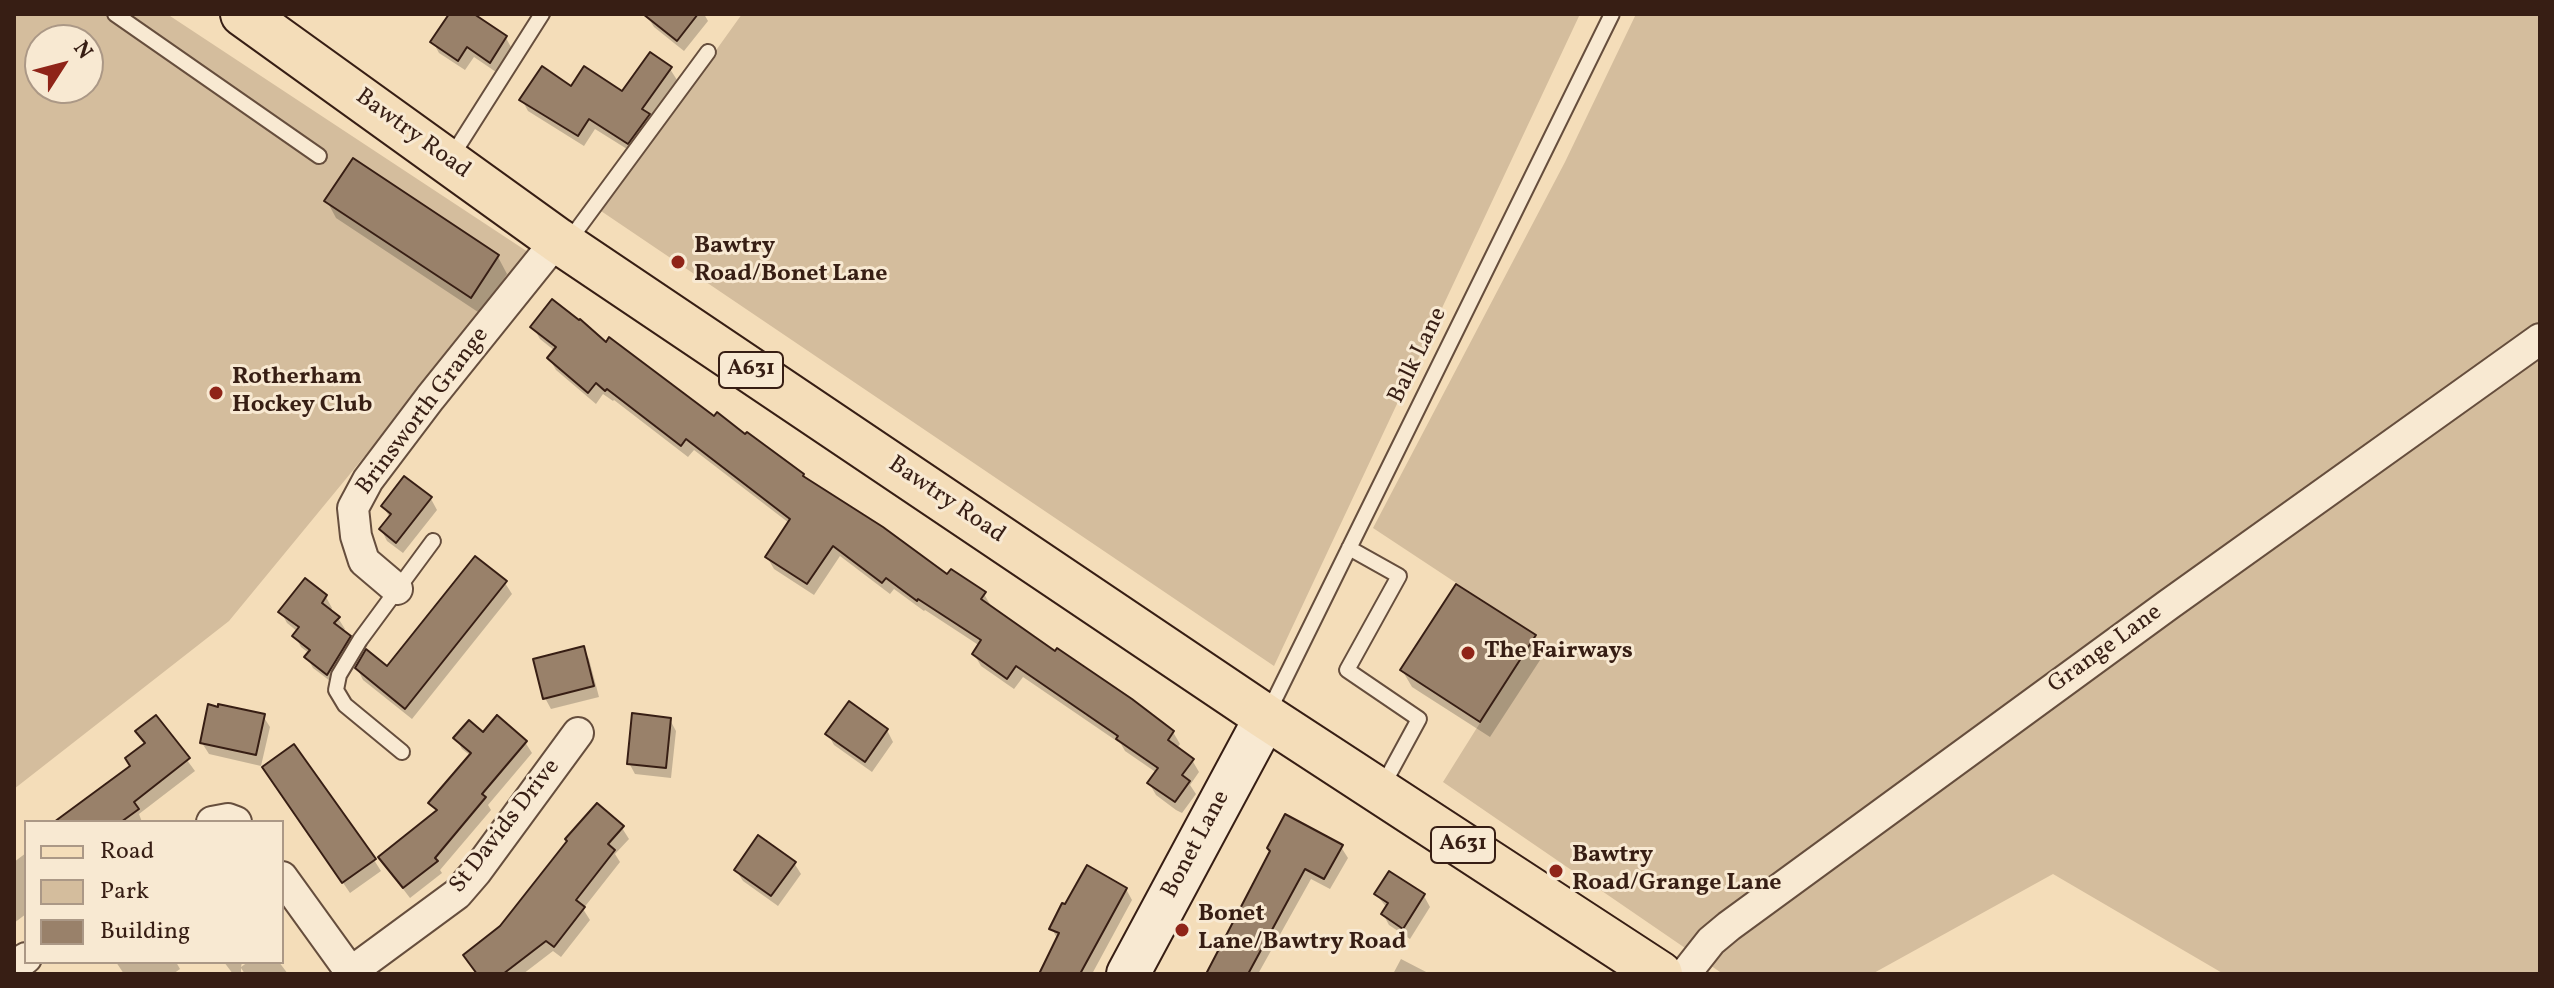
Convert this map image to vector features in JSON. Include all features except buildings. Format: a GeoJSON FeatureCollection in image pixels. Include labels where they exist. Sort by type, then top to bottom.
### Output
{"type":"FeatureCollection","features":[{"type":"Feature","properties":{"kind":"main road","name":"Bawtry Road"},"geometry":{"type":"LineString","coordinates":[[243,14],[561,242],[1266,717],[1660,974]]}},
{"type":"Feature","properties":{"kind":"main road","name":"Bonet Lane"},"geometry":{"type":"LineString","coordinates":[[1128,974],[1266,717]]}},
{"type":"Feature","properties":{"kind":"street","name":"Brinsworth Grange"},"geometry":{"type":"LineString","coordinates":[[397,589],[364,561],[356,536],[353,508],[368,480],[430,398],[561,242]]}},
{"type":"Feature","properties":{"kind":"street","name":"Grange Lane"},"geometry":{"type":"LineString","coordinates":[[1685,974],[1711,941],[1729,926],[2180,595],[2540,339]]}},
{"type":"Feature","properties":{"kind":"street","name":"St Davids Drive"},"geometry":{"type":"LineString","coordinates":[[352,973],[457,894],[578,733]]}},
{"type":"Feature","properties":{"kind":"street"},"geometry":{"type":"LineString","coordinates":[[284,880],[352,973]]}},
{"type":"Feature","properties":{"kind":"lane"},"geometry":{"type":"LineString","coordinates":[[115,14],[319,156]]}},
{"type":"Feature","properties":{"kind":"lane"},"geometry":{"type":"LineString","coordinates":[[448,162],[542,14]]}},
{"type":"Feature","properties":{"kind":"lane","name":"Balk Lane"},"geometry":{"type":"LineString","coordinates":[[1266,717],[1612,14]]}},
{"type":"Feature","properties":{"kind":"lane"},"geometry":{"type":"LineString","coordinates":[[561,242],[708,52]]}},
{"type":"Feature","properties":{"kind":"lane"},"geometry":{"type":"LineString","coordinates":[[402,752],[345,705],[336,690],[339,675],[360,640],[433,541]]}},
{"type":"Feature","properties":{"kind":"lane"},"geometry":{"type":"LineString","coordinates":[[1349,548],[1399,576],[1347,670],[1419,719],[1380,791]]}},
{"type":"Feature","properties":{"kind":"green space","name":"Rotherham Hockey Club"},"geometry":{"type":"Polygon","coordinates":[[[14,14],[167,14],[531,254],[229,621],[14,789],[14,14]]]}},
{"type":"Feature","properties":{"kind":"green space"},"geometry":{"type":"Polygon","coordinates":[[[742,14],[1580,14],[1274,666],[601,211],[742,14]]]}},
{"type":"Feature","properties":{"kind":"green space"},"geometry":{"type":"Polygon","coordinates":[[[1636,14],[2540,14],[2540,974],[2224,974],[2053,874],[1872,974],[1723,974],[1443,782],[1535,635],[1373,528],[1565,162],[1636,14]]]}},
{"type":"Feature","properties":{"kind":"place","name":"Bawtry Road/Bonet Lane"},"geometry":{"type":"Point","coordinates":[678,262]}},
{"type":"Feature","properties":{"kind":"place","name":"Rotherham Hockey Club"},"geometry":{"type":"Point","coordinates":[216,393]}},
{"type":"Feature","properties":{"kind":"place","name":"The Fairways"},"geometry":{"type":"Point","coordinates":[1468,653]}},
{"type":"Feature","properties":{"kind":"place","name":"Bawtry Road/Grange Lane"},"geometry":{"type":"Point","coordinates":[1556,871]}},
{"type":"Feature","properties":{"kind":"place","name":"Bonet Lane/Bawtry Road"},"geometry":{"type":"Point","coordinates":[1182,930]}}]}
